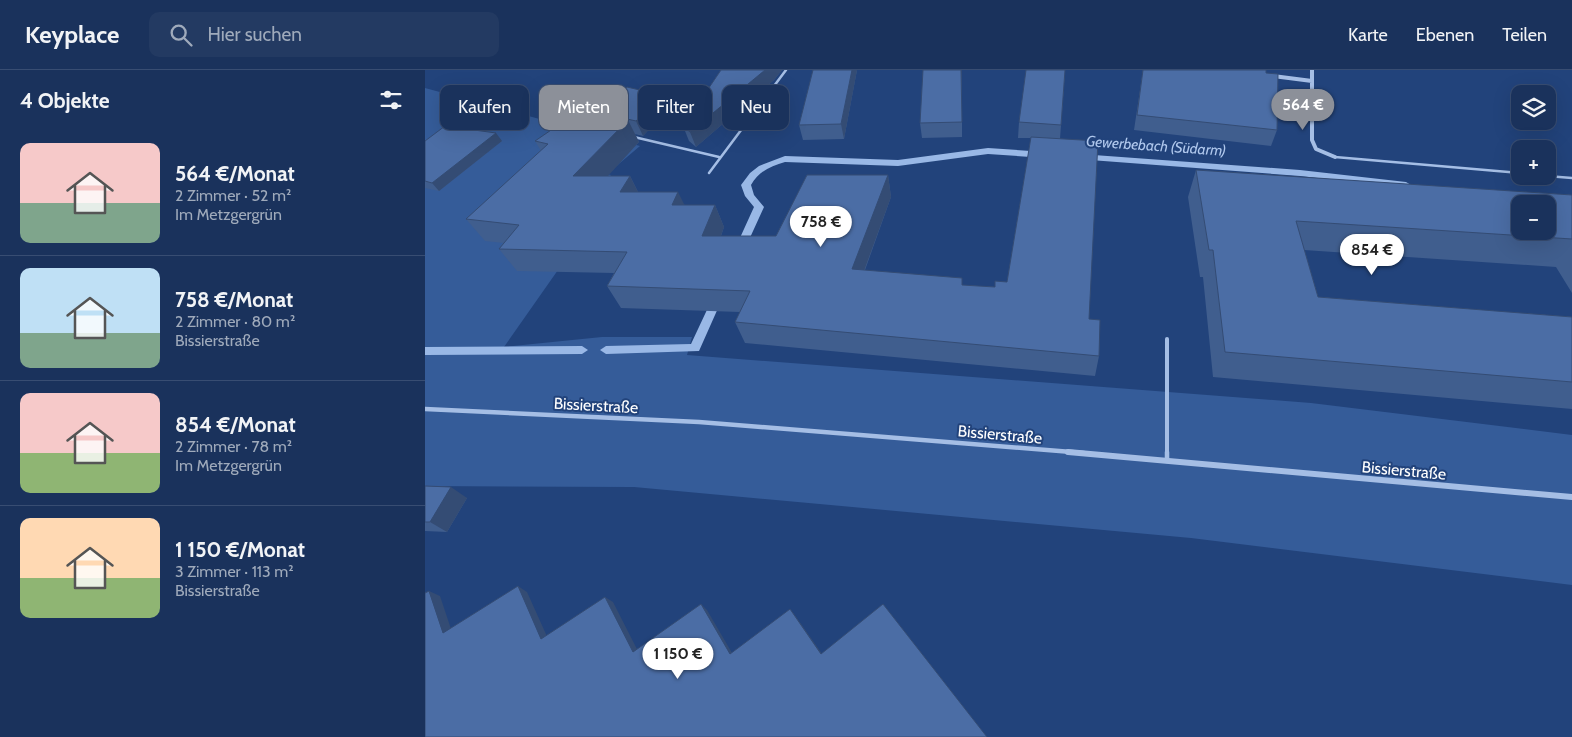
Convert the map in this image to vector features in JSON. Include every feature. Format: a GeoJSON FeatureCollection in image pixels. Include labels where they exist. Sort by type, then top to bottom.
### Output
{"type":"FeatureCollection","features":[{"type":"Feature","properties":{"kind":"street"},"geometry":{"type":"LineString","coordinates":[[1312,70],[1312,140],[1316,149],[1335,157]]}},
{"type":"Feature","properties":{"kind":"street"},"geometry":{"type":"LineString","coordinates":[[1267,75],[1312,81]]}},
{"type":"Feature","properties":{"kind":"street","name":"Bissierstraße"},"geometry":{"type":"LineString","coordinates":[[425,409],[699,422],[1572,497]]}},
{"type":"Feature","properties":{"kind":"lane"},"geometry":{"type":"LineString","coordinates":[[709,173],[719,157],[786,70]]}},
{"type":"Feature","properties":{"kind":"lane"},"geometry":{"type":"LineString","coordinates":[[627,135],[719,157]]}},
{"type":"Feature","properties":{"kind":"lane"},"geometry":{"type":"LineString","coordinates":[[1335,157],[1511,172]]}},
{"type":"Feature","properties":{"kind":"lane"},"geometry":{"type":"LineString","coordinates":[[1556,177],[1572,178]]}},
{"type":"Feature","properties":{"kind":"lane"},"geometry":{"type":"LineString","coordinates":[[1167,339],[1167,461]]}},
{"type":"Feature","properties":{"kind":"shaded area"},"geometry":{"type":"Polygon","coordinates":[[[425,88],[440,92],[440,130],[529,130],[529,116],[539,119],[539,130],[581,130],[640,146],[607,174],[611,175],[592,196],[565,260],[504,347],[602,337],[692,337],[687,355],[1311,403],[1572,435],[1572,585],[1191,538],[634,487],[425,486],[425,88]]]}},
{"type":"Feature","properties":{"kind":"building"},"geometry":{"type":"Polygon","coordinates":[[[721,70],[765,70],[747,85],[722,85],[722,106],[712,114],[711,85],[721,70]]]}},
{"type":"Feature","properties":{"kind":"building"},"geometry":{"type":"Polygon","coordinates":[[[813,70],[852,70],[841,124],[799,125],[813,70]]]}},
{"type":"Feature","properties":{"kind":"building"},"geometry":{"type":"Polygon","coordinates":[[[923,70],[961,70],[962,122],[920,123],[923,70]]]}},
{"type":"Feature","properties":{"kind":"building"},"geometry":{"type":"Polygon","coordinates":[[[1026,70],[1065,70],[1061,125],[1019,122],[1026,70]]]}},
{"type":"Feature","properties":{"kind":"building"},"geometry":{"type":"Polygon","coordinates":[[[1143,70],[1266,70],[1266,73],[1278,74],[1277,130],[1137,115],[1143,70]]]}},
{"type":"Feature","properties":{"kind":"building"},"geometry":{"type":"Polygon","coordinates":[[[628,87],[638,90],[638,119],[636,121],[628,119],[628,87]]]}},
{"type":"Feature","properties":{"kind":"building"},"geometry":{"type":"Polygon","coordinates":[[[440,130],[474,130],[496,133],[432,183],[425,181],[425,141],[440,130]]]}},
{"type":"Feature","properties":{"kind":"building"},"geometry":{"type":"Polygon","coordinates":[[[551,130],[618,130],[573,176],[630,176],[620,192],[678,192],[672,205],[715,205],[702,236],[776,236],[807,175],[888,175],[852,269],[962,278],[962,285],[995,287],[995,281],[1007,282],[1031,137],[1098,141],[1089,319],[1100,320],[1099,356],[735,322],[750,291],[607,286],[627,252],[499,249],[519,225],[466,219],[548,144],[535,141],[551,130]]]}},
{"type":"Feature","properties":{"kind":"building"},"geometry":{"type":"Polygon","coordinates":[[[1196,170],[1572,195],[1572,239],[1556,238],[1556,195],[1511,195],[1511,235],[1296,221],[1318,297],[1572,317],[1572,382],[1225,352],[1213,250],[1209,250],[1196,170]]]}},
{"type":"Feature","properties":{"kind":"building"},"geometry":{"type":"Polygon","coordinates":[[[425,486],[451,487],[430,522],[425,522],[425,486]]]}},
{"type":"Feature","properties":{"kind":"building"},"geometry":{"type":"Polygon","coordinates":[[[518,586],[541,639],[605,597],[633,652],[701,604],[730,654],[790,609],[821,654],[883,604],[987,737],[425,737],[425,593],[429,591],[443,633],[518,586]]]}},
{"type":"Feature","properties":{"kind":"waterway","name":"Gewerbebach (Südarm)"},"geometry":{"type":"LineString","coordinates":[[739,251],[759,207],[750,196],[746,185],[753,174],[767,165],[785,159],[898,163],[988,151],[1045,155]]}},
{"type":"Feature","properties":{"kind":"waterway","name":"Gewerbebach (Südarm)"},"geometry":{"type":"LineString","coordinates":[[1080,157],[1300,173],[1406,185]]}},
{"type":"Feature","properties":{"kind":"waterway","name":"Gewerbebach (Südarm)"},"geometry":{"type":"LineString","coordinates":[[606,350],[695,348],[718,297]]}},
{"type":"Feature","properties":{"kind":"waterway","name":"Gewerbebach (Südarm)"},"geometry":{"type":"LineString","coordinates":[[425,351],[582,350]]}}]}
